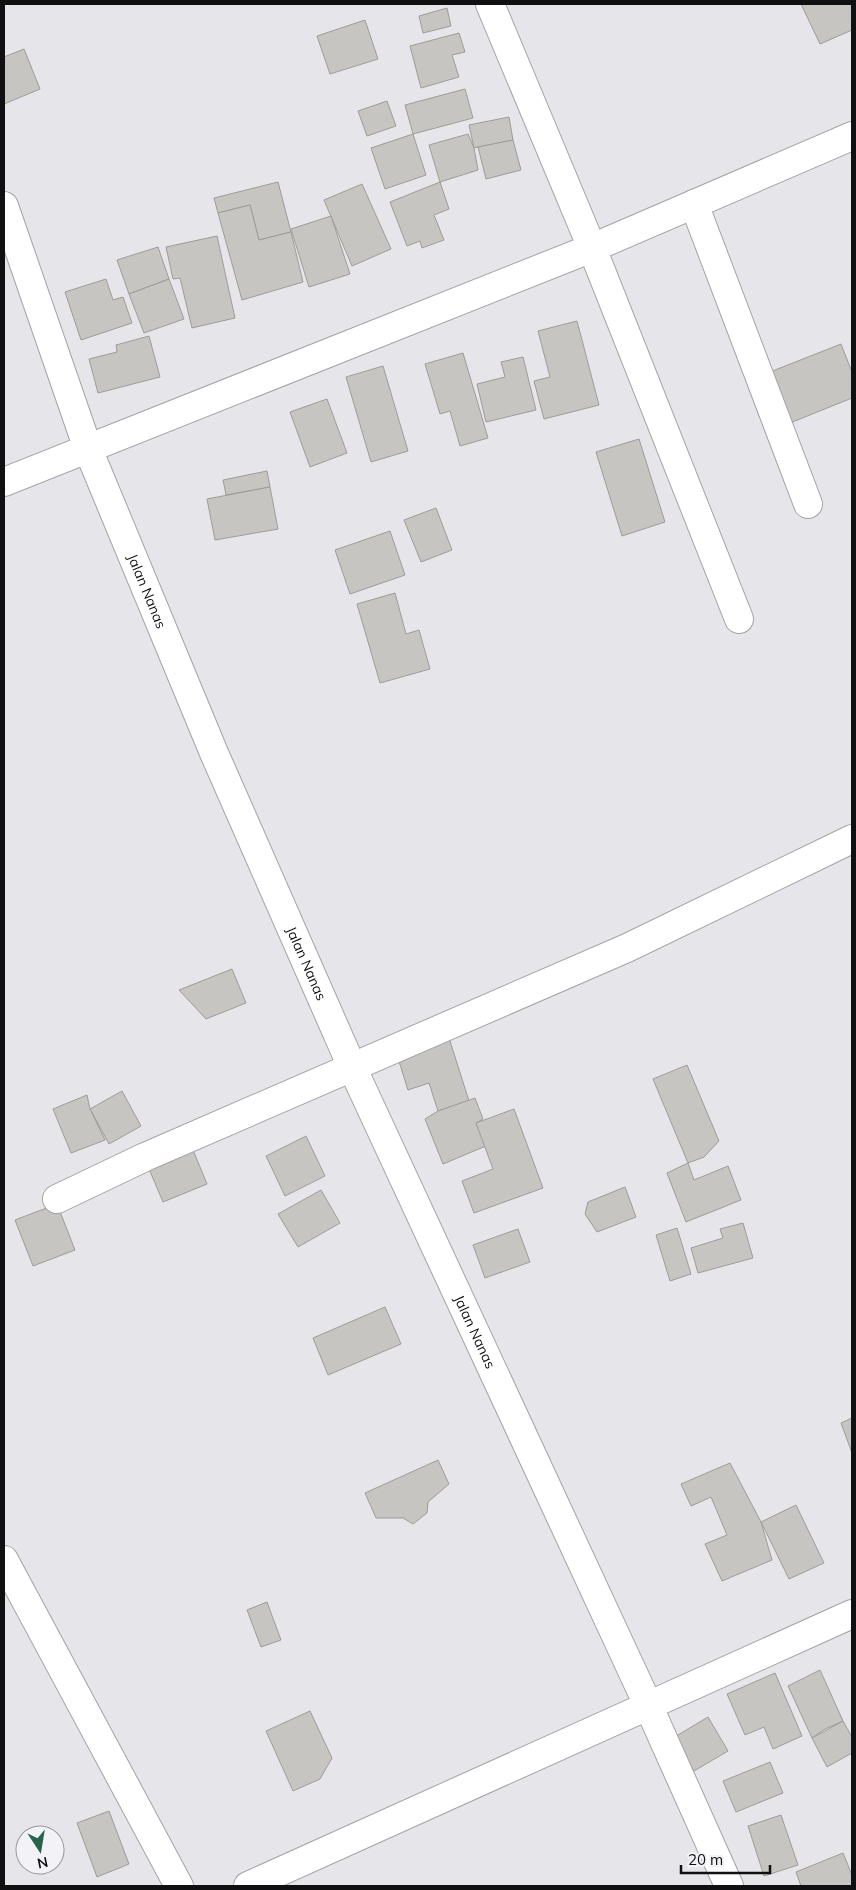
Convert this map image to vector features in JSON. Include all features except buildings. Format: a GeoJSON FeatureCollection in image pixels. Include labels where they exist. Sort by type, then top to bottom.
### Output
{"type":"FeatureCollection","features":[{"type":"Feature","properties":{"kind":"street"},"geometry":{"type":"LineString","coordinates":[[490,4],[592,248],[739,619]]}},
{"type":"Feature","properties":{"kind":"street"},"geometry":{"type":"LineString","coordinates":[[4,482],[592,248],[852,136]]}},
{"type":"Feature","properties":{"kind":"street"},"geometry":{"type":"LineString","coordinates":[[694,204],[808,504]]}},
{"type":"Feature","properties":{"kind":"street","name":"Jalan Nanas"},"geometry":{"type":"LineString","coordinates":[[4,206],[88,449],[214,753],[352,1067],[648,1705],[729,1886]]}},
{"type":"Feature","properties":{"kind":"street"},"geometry":{"type":"LineString","coordinates":[[57,1199],[145,1157],[627,948],[852,839]]}},
{"type":"Feature","properties":{"kind":"street"},"geometry":{"type":"LineString","coordinates":[[4,1560],[179,1886]]}},
{"type":"Feature","properties":{"kind":"street"},"geometry":{"type":"LineString","coordinates":[[248,1886],[852,1614]]}}]}
